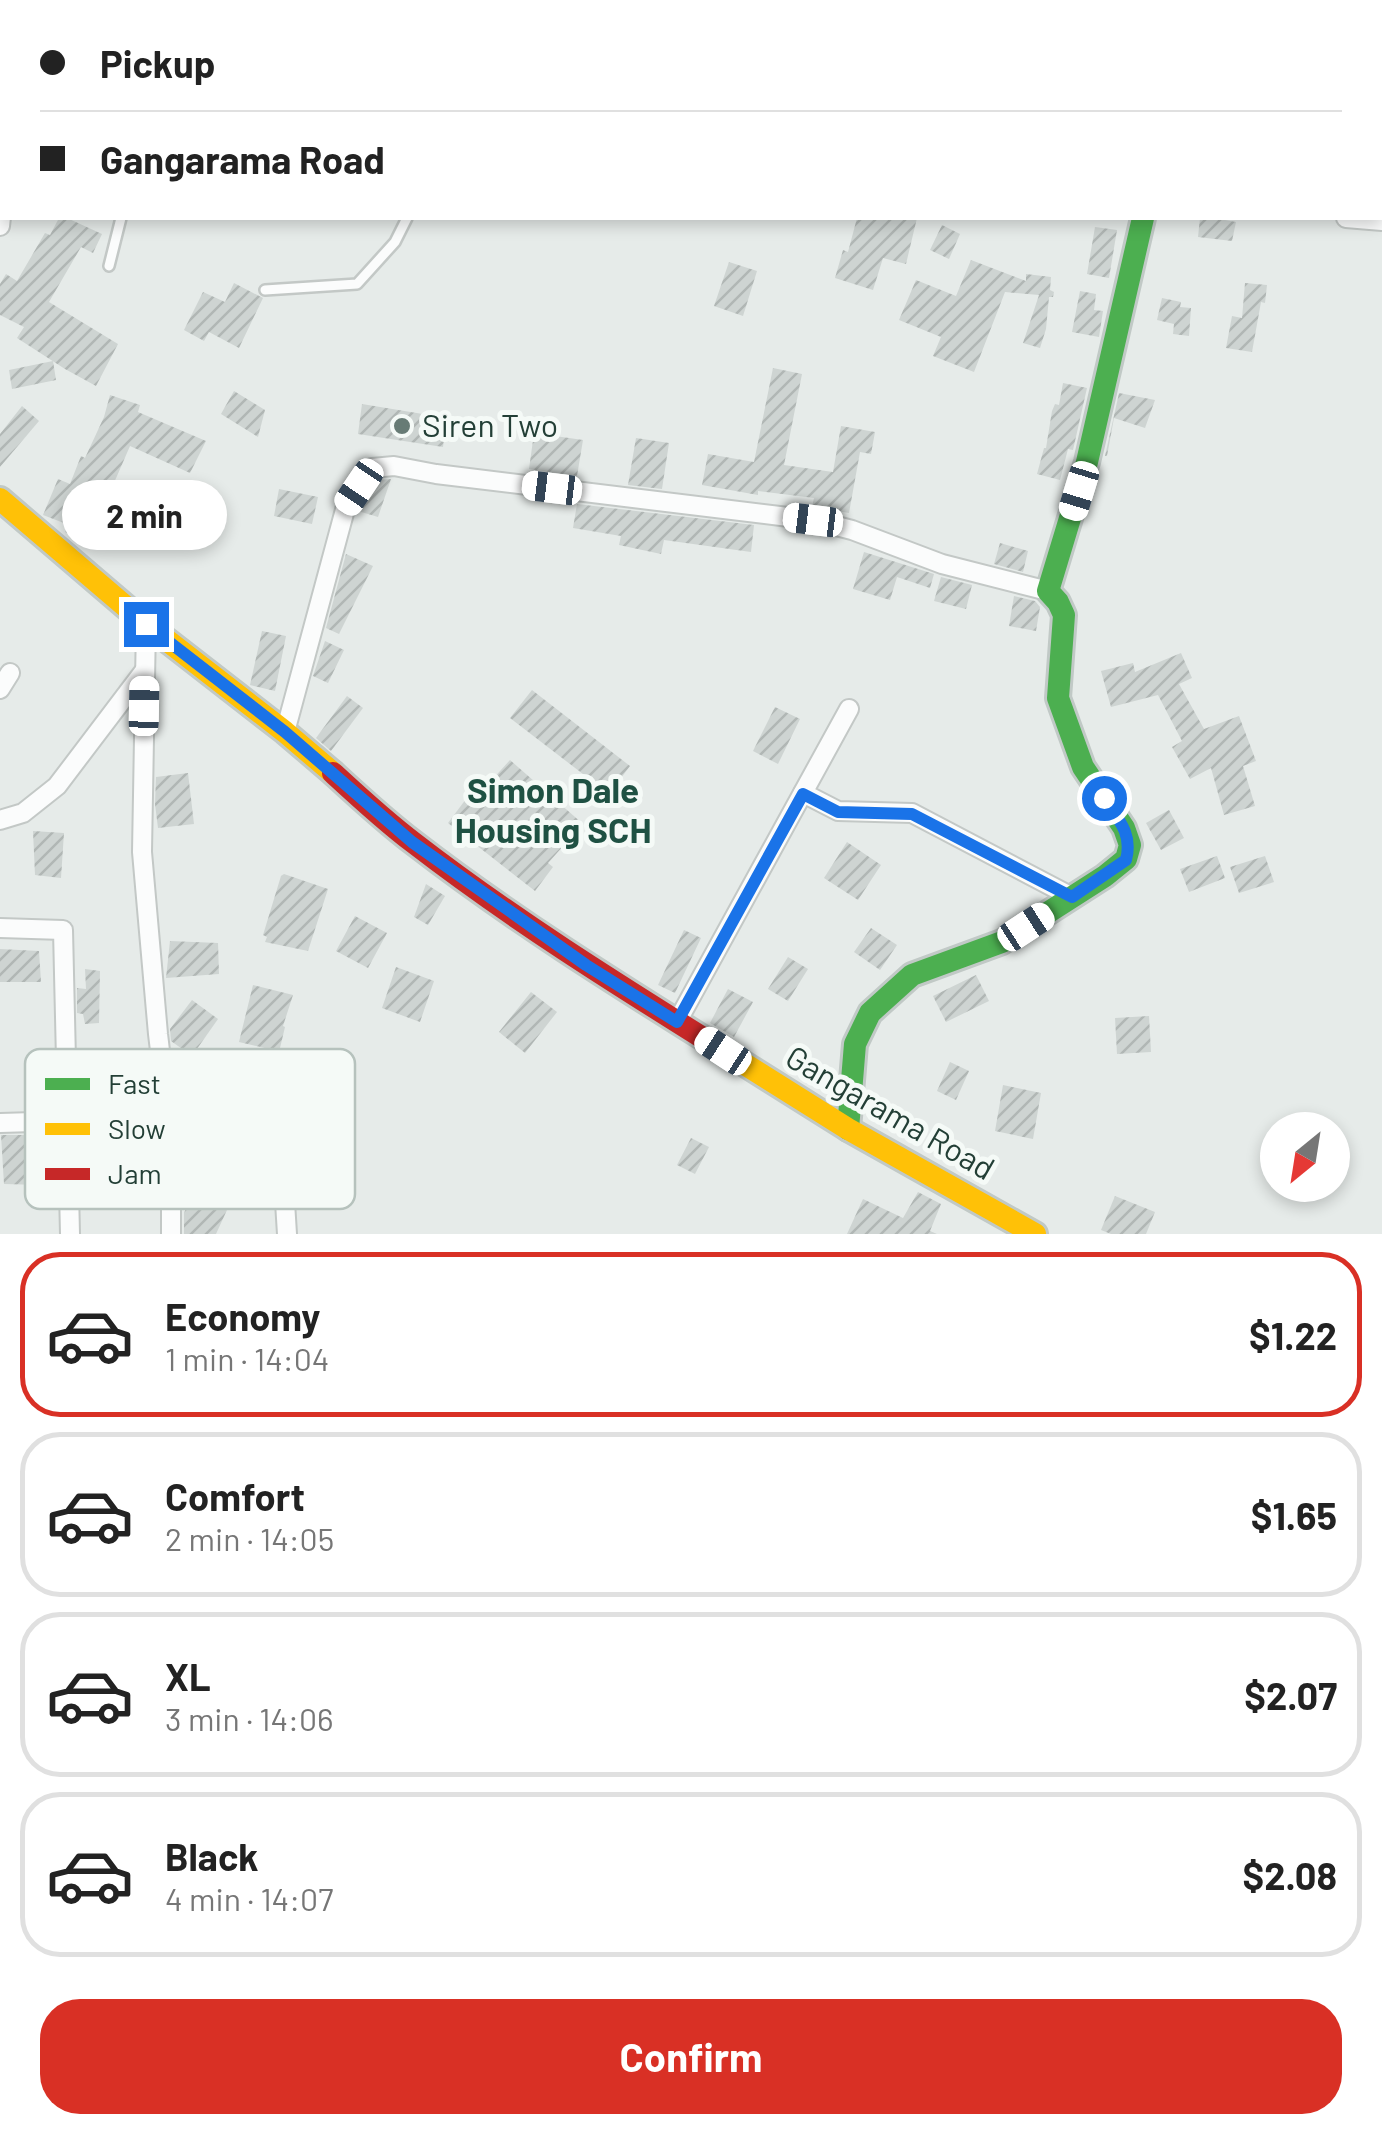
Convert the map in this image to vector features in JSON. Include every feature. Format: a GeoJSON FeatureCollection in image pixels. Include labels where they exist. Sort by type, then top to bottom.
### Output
{"type":"FeatureCollection","features":[{"type":"Feature","properties":{"kind":"street"},"geometry":{"type":"LineString","coordinates":[[1048,592],[1087,462],[1144,220]]}},
{"type":"Feature","properties":{"kind":"street"},"geometry":{"type":"LineString","coordinates":[[285,732],[346,506],[372,468],[394,466],[813,520],[852,530],[942,564],[1048,592],[1064,614],[1058,698],[1083,767],[1124,828],[1130,845],[1126,860],[1002,942],[912,975],[870,1013],[855,1044],[848,1129]]}},
{"type":"Feature","properties":{"kind":"street","name":"Gangarama Road"},"geometry":{"type":"LineString","coordinates":[[0,499],[146,624],[285,732],[412,842],[586,965],[848,1129],[1032,1234]]}},
{"type":"Feature","properties":{"kind":"street"},"geometry":{"type":"LineString","coordinates":[[146,624],[142,852],[160,1049]]}},
{"type":"Feature","properties":{"kind":"street"},"geometry":{"type":"LineString","coordinates":[[0,820],[23,813],[57,786],[145,670]]}},
{"type":"Feature","properties":{"kind":"street"},"geometry":{"type":"LineString","coordinates":[[677,1022],[849,709]]}},
{"type":"Feature","properties":{"kind":"street"},"geometry":{"type":"LineString","coordinates":[[803,794],[838,812],[912,814],[1072,897]]}},
{"type":"Feature","properties":{"kind":"street"},"geometry":{"type":"LineString","coordinates":[[0,928],[63,930],[65,1049]]}},
{"type":"Feature","properties":{"kind":"street"},"geometry":{"type":"LineString","coordinates":[[0,1123],[25,1122]]}},
{"type":"Feature","properties":{"kind":"street"},"geometry":{"type":"LineString","coordinates":[[69,1209],[70,1234]]}},
{"type":"Feature","properties":{"kind":"street"},"geometry":{"type":"LineString","coordinates":[[285,1209],[287,1234]]}},
{"type":"Feature","properties":{"kind":"lane"},"geometry":{"type":"LineString","coordinates":[[109,266],[120,220]]}},
{"type":"Feature","properties":{"kind":"lane"},"geometry":{"type":"LineString","coordinates":[[266,290],[357,284],[395,242],[405,220]]}},
{"type":"Feature","properties":{"kind":"building"},"geometry":{"type":"Polygon","coordinates":[[[58,220],[71,220],[102,234],[93,253],[81,247],[49,302],[118,344],[96,386],[17,338],[24,327],[0,315],[0,284],[6,274],[17,281],[45,233],[50,235],[58,220]]]}},
{"type":"Feature","properties":{"kind":"building"},"geometry":{"type":"Polygon","coordinates":[[[856,220],[917,220],[906,264],[883,258],[873,290],[835,278],[843,250],[848,252],[856,220]]]}},
{"type":"Feature","properties":{"kind":"building"},"geometry":{"type":"Polygon","coordinates":[[[1200,220],[1236,222],[1232,241],[1198,237],[1200,220]]]}},
{"type":"Feature","properties":{"kind":"building"},"geometry":{"type":"Polygon","coordinates":[[[942,225],[960,234],[949,259],[930,250],[942,225]]]}},
{"type":"Feature","properties":{"kind":"building"},"geometry":{"type":"Polygon","coordinates":[[[1095,227],[1117,230],[1109,278],[1087,274],[1095,227]]]}},
{"type":"Feature","properties":{"kind":"building"},"geometry":{"type":"Polygon","coordinates":[[[971,260],[1026,281],[1026,274],[1051,277],[1050,290],[1054,292],[1049,297],[1040,348],[1023,343],[1039,295],[1005,292],[974,372],[933,356],[941,337],[899,320],[916,280],[956,296],[971,260]]]}},
{"type":"Feature","properties":{"kind":"building"},"geometry":{"type":"Polygon","coordinates":[[[729,262],[757,271],[743,316],[714,306],[729,262]]]}},
{"type":"Feature","properties":{"kind":"building"},"geometry":{"type":"Polygon","coordinates":[[[234,283],[263,298],[239,348],[209,332],[204,341],[184,330],[203,292],[225,302],[234,283]]]}},
{"type":"Feature","properties":{"kind":"building"},"geometry":{"type":"Polygon","coordinates":[[[1245,283],[1267,285],[1252,352],[1226,348],[1232,316],[1242,318],[1245,283]]]}},
{"type":"Feature","properties":{"kind":"building"},"geometry":{"type":"Polygon","coordinates":[[[1080,291],[1096,294],[1094,310],[1103,311],[1099,337],[1072,332],[1080,291]]]}},
{"type":"Feature","properties":{"kind":"building"},"geometry":{"type":"Polygon","coordinates":[[[1162,298],[1191,308],[1189,336],[1173,334],[1174,324],[1157,320],[1162,298]]]}},
{"type":"Feature","properties":{"kind":"building"},"geometry":{"type":"Polygon","coordinates":[[[53,361],[56,380],[12,389],[9,370],[53,361]]]}},
{"type":"Feature","properties":{"kind":"building"},"geometry":{"type":"Polygon","coordinates":[[[773,368],[802,374],[784,465],[833,472],[841,426],[875,432],[871,454],[860,452],[849,513],[812,507],[814,498],[758,491],[758,495],[702,485],[708,454],[754,462],[773,368]]]}},
{"type":"Feature","properties":{"kind":"building"},"geometry":{"type":"Polygon","coordinates":[[[1063,383],[1087,388],[1073,450],[1068,449],[1060,480],[1037,474],[1063,383]]]}},
{"type":"Feature","properties":{"kind":"building"},"geometry":{"type":"Polygon","coordinates":[[[234,391],[265,410],[258,437],[221,414],[234,391]]]}},
{"type":"Feature","properties":{"kind":"building"},"geometry":{"type":"Polygon","coordinates":[[[1119,393],[1155,400],[1145,428],[1114,418],[1105,456],[1119,393]]]}},
{"type":"Feature","properties":{"kind":"building"},"geometry":{"type":"Polygon","coordinates":[[[110,395],[140,405],[138,412],[206,441],[190,473],[130,446],[93,542],[65,532],[69,525],[43,515],[58,479],[70,484],[81,456],[85,458],[110,395]]]}},
{"type":"Feature","properties":{"kind":"building","name":"Siren Two"},"geometry":{"type":"Polygon","coordinates":[[[362,404],[447,418],[443,447],[358,434],[362,404]]]}},
{"type":"Feature","properties":{"kind":"building"},"geometry":{"type":"Polygon","coordinates":[[[22,406],[39,421],[0,467],[0,434],[22,406]]]}},
{"type":"Feature","properties":{"kind":"building"},"geometry":{"type":"Polygon","coordinates":[[[534,433],[583,440],[577,476],[529,469],[534,433]]]}},
{"type":"Feature","properties":{"kind":"building"},"geometry":{"type":"Polygon","coordinates":[[[636,438],[669,443],[662,489],[628,485],[636,438]]]}},
{"type":"Feature","properties":{"kind":"building"},"geometry":{"type":"Polygon","coordinates":[[[391,479],[378,517],[358,511],[379,480],[391,479]]]}},
{"type":"Feature","properties":{"kind":"building"},"geometry":{"type":"Polygon","coordinates":[[[279,489],[318,497],[312,524],[274,516],[279,489]]]}},
{"type":"Feature","properties":{"kind":"building"},"geometry":{"type":"Polygon","coordinates":[[[577,504],[754,525],[751,552],[664,540],[661,554],[619,545],[621,536],[573,528],[577,504]]]}},
{"type":"Feature","properties":{"kind":"building"},"geometry":{"type":"Polygon","coordinates":[[[1000,543],[1028,551],[1023,572],[994,564],[1000,543]]]}},
{"type":"Feature","properties":{"kind":"building"},"geometry":{"type":"Polygon","coordinates":[[[864,552],[934,574],[930,588],[897,577],[890,600],[853,589],[864,552]]]}},
{"type":"Feature","properties":{"kind":"building"},"geometry":{"type":"Polygon","coordinates":[[[346,554],[373,566],[339,634],[326,628],[346,554]]]}},
{"type":"Feature","properties":{"kind":"building"},"geometry":{"type":"Polygon","coordinates":[[[941,577],[972,585],[966,609],[934,601],[941,577]]]}},
{"type":"Feature","properties":{"kind":"building"},"geometry":{"type":"Polygon","coordinates":[[[1014,596],[1035,601],[1040,607],[1036,631],[1009,626],[1014,596]]]}},
{"type":"Feature","properties":{"kind":"building"},"geometry":{"type":"Polygon","coordinates":[[[262,631],[286,636],[275,691],[250,685],[262,631]]]}},
{"type":"Feature","properties":{"kind":"building"},"geometry":{"type":"Polygon","coordinates":[[[325,641],[344,650],[328,683],[313,676],[325,641]]]}},
{"type":"Feature","properties":{"kind":"building"},"geometry":{"type":"Polygon","coordinates":[[[1181,653],[1192,678],[1179,684],[1204,729],[1239,716],[1256,761],[1243,766],[1255,806],[1224,815],[1211,768],[1190,779],[1172,747],[1182,741],[1158,695],[1111,707],[1101,671],[1133,663],[1135,672],[1181,653]]]}},
{"type":"Feature","properties":{"kind":"building"},"geometry":{"type":"Polygon","coordinates":[[[532,690],[630,766],[609,794],[510,718],[532,690]]]}},
{"type":"Feature","properties":{"kind":"building"},"geometry":{"type":"Polygon","coordinates":[[[347,696],[363,708],[331,751],[316,738],[347,696]]]}},
{"type":"Feature","properties":{"kind":"building"},"geometry":{"type":"Polygon","coordinates":[[[775,707],[800,719],[778,764],[753,751],[775,707]]]}},
{"type":"Feature","properties":{"kind":"building"},"geometry":{"type":"Polygon","coordinates":[[[510,760],[583,824],[548,863],[553,867],[535,891],[448,823],[466,799],[471,803],[510,760]]]}},
{"type":"Feature","properties":{"kind":"building"},"geometry":{"type":"Polygon","coordinates":[[[188,773],[194,824],[158,828],[156,777],[188,773]]]}},
{"type":"Feature","properties":{"kind":"building"},"geometry":{"type":"Polygon","coordinates":[[[1169,810],[1184,838],[1161,850],[1146,823],[1169,810]]]}},
{"type":"Feature","properties":{"kind":"building"},"geometry":{"type":"Polygon","coordinates":[[[33,831],[64,833],[61,878],[35,875],[33,831]]]}},
{"type":"Feature","properties":{"kind":"building"},"geometry":{"type":"Polygon","coordinates":[[[847,842],[881,865],[858,900],[824,878],[847,842]]]}},
{"type":"Feature","properties":{"kind":"building"},"geometry":{"type":"Polygon","coordinates":[[[1217,856],[1225,878],[1189,892],[1180,869],[1217,856]]]}},
{"type":"Feature","properties":{"kind":"building"},"geometry":{"type":"Polygon","coordinates":[[[1265,856],[1274,882],[1239,893],[1230,867],[1265,856]]]}},
{"type":"Feature","properties":{"kind":"building"},"geometry":{"type":"Polygon","coordinates":[[[284,874],[328,889],[308,951],[265,942],[267,937],[263,935],[284,874]]]}},
{"type":"Feature","properties":{"kind":"building"},"geometry":{"type":"Polygon","coordinates":[[[426,884],[445,896],[428,925],[414,917],[426,884]]]}},
{"type":"Feature","properties":{"kind":"building"},"geometry":{"type":"Polygon","coordinates":[[[355,916],[387,933],[368,968],[336,951],[355,916]]]}},
{"type":"Feature","properties":{"kind":"building"},"geometry":{"type":"Polygon","coordinates":[[[871,928],[897,945],[880,970],[854,952],[871,928]]]}},
{"type":"Feature","properties":{"kind":"building"},"geometry":{"type":"Polygon","coordinates":[[[684,930],[701,938],[675,993],[658,985],[684,930]]]}},
{"type":"Feature","properties":{"kind":"building"},"geometry":{"type":"Polygon","coordinates":[[[170,941],[218,943],[219,974],[166,978],[170,941]]]}},
{"type":"Feature","properties":{"kind":"building"},"geometry":{"type":"Polygon","coordinates":[[[0,949],[39,951],[41,982],[0,982],[0,949]]]}},
{"type":"Feature","properties":{"kind":"building"},"geometry":{"type":"Polygon","coordinates":[[[788,957],[808,969],[788,1001],[768,989],[788,957]]]}},
{"type":"Feature","properties":{"kind":"building"},"geometry":{"type":"Polygon","coordinates":[[[396,967],[434,981],[420,1022],[382,1008],[396,967]]]}},
{"type":"Feature","properties":{"kind":"building"},"geometry":{"type":"Polygon","coordinates":[[[85,969],[100,971],[99,1023],[85,1024],[83,1014],[77,1013],[77,988],[86,989],[85,969]]]}},
{"type":"Feature","properties":{"kind":"building"},"geometry":{"type":"Polygon","coordinates":[[[976,975],[989,1001],[946,1022],[933,996],[976,975]]]}},
{"type":"Feature","properties":{"kind":"building"},"geometry":{"type":"Polygon","coordinates":[[[253,985],[293,995],[280,1049],[239,1042],[253,985]]]}},
{"type":"Feature","properties":{"kind":"building"},"geometry":{"type":"Polygon","coordinates":[[[728,989],[753,1002],[734,1037],[710,1023],[728,989]]]}},
{"type":"Feature","properties":{"kind":"building"},"geometry":{"type":"Polygon","coordinates":[[[531,992],[557,1012],[525,1053],[499,1032],[531,992]]]}},
{"type":"Feature","properties":{"kind":"building"},"geometry":{"type":"Polygon","coordinates":[[[192,1000],[218,1019],[197,1049],[182,1049],[171,1041],[170,1029],[192,1000]]]}},
{"type":"Feature","properties":{"kind":"building"},"geometry":{"type":"Polygon","coordinates":[[[1149,1016],[1151,1052],[1117,1054],[1115,1018],[1149,1016]]]}},
{"type":"Feature","properties":{"kind":"building"},"geometry":{"type":"Polygon","coordinates":[[[950,1062],[969,1071],[956,1100],[937,1091],[950,1062]]]}},
{"type":"Feature","properties":{"kind":"building"},"geometry":{"type":"Polygon","coordinates":[[[1003,1085],[1041,1093],[1033,1139],[995,1131],[1003,1085]]]}},
{"type":"Feature","properties":{"kind":"building"},"geometry":{"type":"Polygon","coordinates":[[[1,1135],[25,1135],[25,1185],[4,1184],[1,1135]]]}},
{"type":"Feature","properties":{"kind":"building"},"geometry":{"type":"Polygon","coordinates":[[[691,1138],[709,1147],[695,1174],[677,1165],[691,1138]]]}},
{"type":"Feature","properties":{"kind":"building"},"geometry":{"type":"Polygon","coordinates":[[[918,1192],[941,1204],[930,1231],[937,1234],[847,1234],[863,1199],[903,1218],[918,1192]]]}},
{"type":"Feature","properties":{"kind":"building"},"geometry":{"type":"Polygon","coordinates":[[[1115,1196],[1155,1212],[1146,1234],[1111,1234],[1101,1230],[1115,1196]]]}},
{"type":"Feature","properties":{"kind":"building"},"geometry":{"type":"Polygon","coordinates":[[[186,1209],[227,1209],[216,1234],[184,1234],[186,1209]]]}},
{"type":"Feature","properties":{"kind":"traffic: fast"},"geometry":{"type":"LineString","coordinates":[[848,1129],[855,1044],[870,1013],[912,975],[1002,942],[1126,859],[1130,845],[1124,828],[1083,767],[1058,698],[1064,615],[1048,591],[1087,462],[1143,220]]}},
{"type":"Feature","properties":{"kind":"traffic: slow"},"geometry":{"type":"LineString","coordinates":[[0,499],[146,624],[333,773]]}},
{"type":"Feature","properties":{"kind":"traffic: slow"},"geometry":{"type":"LineString","coordinates":[[719,1048],[848,1129],[1035,1234]]}},
{"type":"Feature","properties":{"kind":"traffic: jam"},"geometry":{"type":"LineString","coordinates":[[333,773],[404,835],[488,898],[719,1048]]}},
{"type":"Feature","properties":{"kind":"place","name":"Siren Two"},"geometry":{"type":"Point","coordinates":[402,426]}},
{"type":"Feature","properties":{"kind":"district","name":"Simon Dale Housing SCH"},"geometry":{"type":"Point","coordinates":[553,811]}},
{"type":"Feature","properties":{"kind":"route"},"geometry":{"type":"LineString","coordinates":[[146,624],[285,732],[412,842],[586,965],[677,1022],[803,794],[838,812],[912,814],[1072,897],[1126,860],[1130,845],[1124,828],[1104,798]]}}]}
